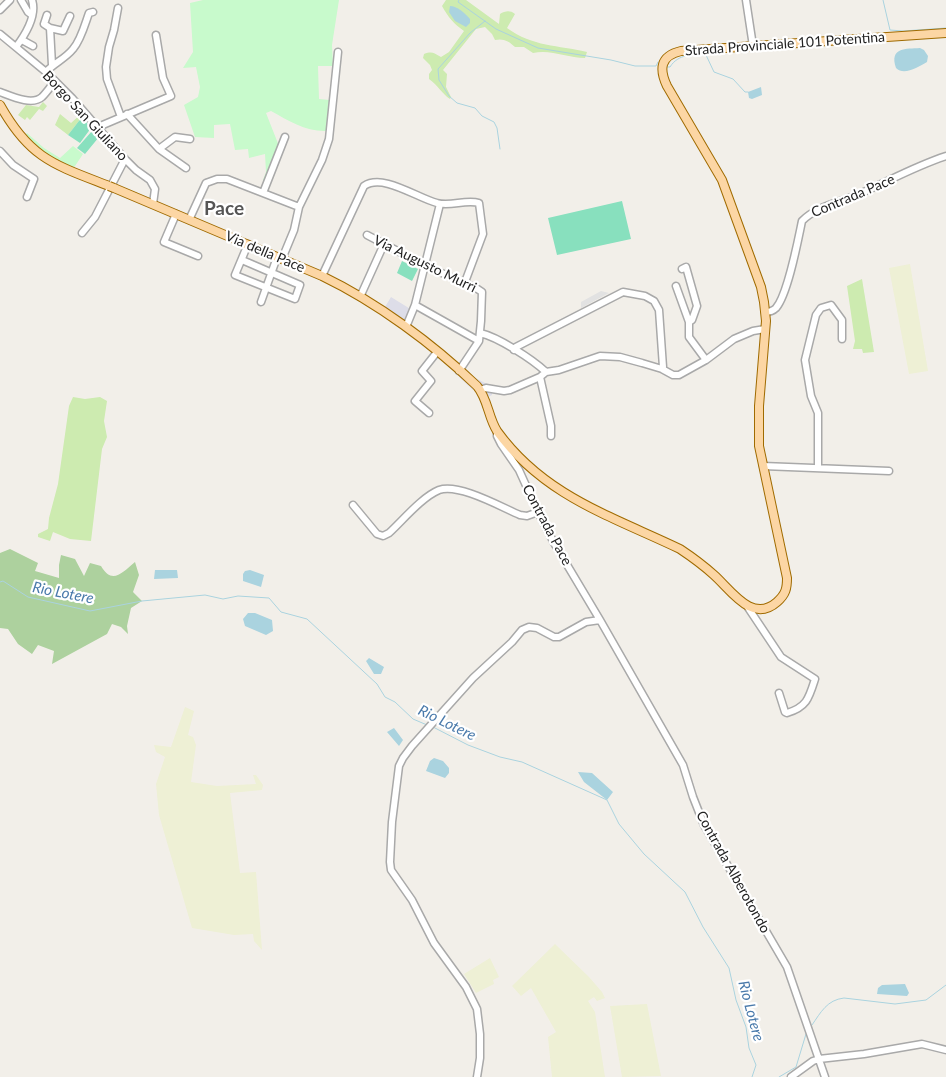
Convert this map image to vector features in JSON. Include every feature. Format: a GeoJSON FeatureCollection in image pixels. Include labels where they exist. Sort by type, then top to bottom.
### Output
{"type":"FeatureCollection","features":[{"type":"Feature","properties":{"kind":"main road","name":"Strada Provinciale 101 Potentina"},"geometry":{"type":"LineString","coordinates":[[766,312],[761,287],[722,180],[667,86],[662,73],[663,62],[671,53],[681,51],[889,36],[946,34]]}},
{"type":"Feature","properties":{"kind":"main road","name":"Via della Pace"},"geometry":{"type":"LineString","coordinates":[[0,105],[2,114],[17,133],[42,157],[65,169],[248,244],[279,260],[322,276],[406,326],[480,390],[497,430],[520,458],[551,486],[581,503],[695,558],[747,606]]}},
{"type":"Feature","properties":{"kind":"main road"},"geometry":{"type":"LineString","coordinates":[[747,606],[759,609],[772,606],[783,596],[787,588],[787,578],[758,431],[766,312]]}},
{"type":"Feature","properties":{"kind":"street"},"geometry":{"type":"LineString","coordinates":[[0,10],[10,0]]}},
{"type":"Feature","properties":{"kind":"street"},"geometry":{"type":"LineString","coordinates":[[22,0],[28,12],[32,15]]}},
{"type":"Feature","properties":{"kind":"street"},"geometry":{"type":"LineString","coordinates":[[16,47],[22,40],[34,10],[32,0]]}},
{"type":"Feature","properties":{"kind":"street"},"geometry":{"type":"LineString","coordinates":[[746,0],[753,46]]}},
{"type":"Feature","properties":{"kind":"street"},"geometry":{"type":"LineString","coordinates":[[118,8],[114,30],[108,47],[107,79],[124,116],[159,149],[186,168]]}},
{"type":"Feature","properties":{"kind":"street"},"geometry":{"type":"LineString","coordinates":[[46,72],[74,48],[90,13],[93,12]]}},
{"type":"Feature","properties":{"kind":"street"},"geometry":{"type":"LineString","coordinates":[[47,15],[44,24],[50,28],[63,31],[70,16]]}},
{"type":"Feature","properties":{"kind":"street"},"geometry":{"type":"LineString","coordinates":[[50,28],[52,65]]}},
{"type":"Feature","properties":{"kind":"street","name":"Borgo San Giuliano"},"geometry":{"type":"LineString","coordinates":[[0,34],[46,72],[125,159],[154,183],[155,189],[152,204]]}},
{"type":"Feature","properties":{"kind":"street"},"geometry":{"type":"LineString","coordinates":[[98,128],[171,96],[163,78],[156,34]]}},
{"type":"Feature","properties":{"kind":"street"},"geometry":{"type":"LineString","coordinates":[[22,40],[33,46]]}},
{"type":"Feature","properties":{"kind":"street"},"geometry":{"type":"LineString","coordinates":[[261,302],[271,272],[294,230],[299,207],[322,160],[329,139],[338,52]]}},
{"type":"Feature","properties":{"kind":"street"},"geometry":{"type":"LineString","coordinates":[[0,92],[34,101],[42,97],[55,82]]}},
{"type":"Feature","properties":{"kind":"street"},"geometry":{"type":"LineString","coordinates":[[159,149],[175,137],[190,139]]}},
{"type":"Feature","properties":{"kind":"street"},"geometry":{"type":"LineString","coordinates":[[263,193],[285,138]]}},
{"type":"Feature","properties":{"kind":"street"},"geometry":{"type":"LineString","coordinates":[[0,151],[13,165],[34,179],[26,197]]}},
{"type":"Feature","properties":{"kind":"street","name":"Contrada Pace"},"geometry":{"type":"LineString","coordinates":[[766,312],[771,312],[776,308],[786,289],[802,221],[807,216],[814,211],[946,156]]}},
{"type":"Feature","properties":{"kind":"street"},"geometry":{"type":"LineString","coordinates":[[82,232],[96,217],[125,159]]}},
{"type":"Feature","properties":{"kind":"street"},"geometry":{"type":"LineString","coordinates":[[189,220],[206,183],[212,180],[227,179],[299,207]]}},
{"type":"Feature","properties":{"kind":"street"},"geometry":{"type":"LineString","coordinates":[[322,276],[364,186],[379,182],[440,204],[476,202],[480,205],[483,234],[465,282]]}},
{"type":"Feature","properties":{"kind":"street"},"geometry":{"type":"LineString","coordinates":[[406,326],[415,305],[440,204]]}},
{"type":"Feature","properties":{"kind":"street"},"geometry":{"type":"LineString","coordinates":[[176,214],[164,242],[198,256]]}},
{"type":"Feature","properties":{"kind":"street","name":"Via Augusto Murri"},"geometry":{"type":"LineString","coordinates":[[367,236],[465,282],[482,292],[480,333]]}},
{"type":"Feature","properties":{"kind":"street"},"geometry":{"type":"LineString","coordinates":[[242,260],[300,285],[295,299],[235,275],[248,244]]}},
{"type":"Feature","properties":{"kind":"street"},"geometry":{"type":"LineString","coordinates":[[360,297],[384,244]]}},
{"type":"Feature","properties":{"kind":"street"},"geometry":{"type":"LineString","coordinates":[[682,269],[686,267],[697,306],[692,320],[689,322]]}},
{"type":"Feature","properties":{"kind":"street"},"geometry":{"type":"LineString","coordinates":[[676,286],[689,322],[690,337],[706,360]]}},
{"type":"Feature","properties":{"kind":"street"},"geometry":{"type":"LineString","coordinates":[[514,350],[516,346],[623,292],[645,296],[654,301],[659,310],[662,369]]}},
{"type":"Feature","properties":{"kind":"street"},"geometry":{"type":"LineString","coordinates":[[415,305],[479,341]]}},
{"type":"Feature","properties":{"kind":"street"},"geometry":{"type":"LineString","coordinates":[[818,467],[818,412],[811,396],[805,360],[816,315],[821,308],[831,305],[842,320],[842,339]]}},
{"type":"Feature","properties":{"kind":"street"},"geometry":{"type":"LineString","coordinates":[[480,390],[486,388],[507,391],[540,377],[546,372],[559,370],[594,357],[607,355],[642,363],[662,369],[673,375],[678,375],[706,360],[734,339],[753,331],[765,330]]}},
{"type":"Feature","properties":{"kind":"street"},"geometry":{"type":"LineString","coordinates":[[459,371],[479,341],[480,333],[486,334],[538,364],[546,372]]}},
{"type":"Feature","properties":{"kind":"street"},"geometry":{"type":"LineString","coordinates":[[429,413],[414,401],[431,381],[422,371],[437,352]]}},
{"type":"Feature","properties":{"kind":"street"},"geometry":{"type":"LineString","coordinates":[[540,377],[551,426],[551,436]]}},
{"type":"Feature","properties":{"kind":"street","name":"Contrada Pace"},"geometry":{"type":"LineString","coordinates":[[497,430],[497,436],[519,470],[538,512],[600,620]]}},
{"type":"Feature","properties":{"kind":"street"},"geometry":{"type":"LineString","coordinates":[[764,466],[889,471]]}},
{"type":"Feature","properties":{"kind":"street"},"geometry":{"type":"LineString","coordinates":[[353,505],[377,534],[382,536],[389,533],[430,495],[441,489],[452,488],[464,491],[520,515],[527,516],[538,512]]}},
{"type":"Feature","properties":{"kind":"street"},"geometry":{"type":"LineString","coordinates":[[747,606],[781,657],[815,679],[806,703],[794,711],[785,712],[779,693]]}},
{"type":"Feature","properties":{"kind":"street"},"geometry":{"type":"LineString","coordinates":[[477,1077],[480,1050],[477,1009],[466,986],[434,943],[412,900],[391,870],[392,822],[399,766],[402,758],[412,746],[473,678],[512,642],[522,630],[529,627],[537,628],[554,637],[559,637],[586,622],[600,620]]}},
{"type":"Feature","properties":{"kind":"street","name":"Contrada Alberotondo"},"geometry":{"type":"LineString","coordinates":[[600,620],[683,765],[692,797],[704,825],[787,967],[825,1077]]}},
{"type":"Feature","properties":{"kind":"street"},"geometry":{"type":"LineString","coordinates":[[791,1077],[813,1061],[819,1059],[864,1054],[922,1044],[946,1050]]}},
{"type":"Feature","properties":{"kind":"green space"},"geometry":{"type":"Polygon","coordinates":[[[203,0],[339,0],[332,45],[333,66],[318,66],[319,99],[330,100],[327,131],[305,128],[271,111],[266,113],[279,146],[263,187],[266,172],[265,154],[249,158],[248,149],[235,150],[230,124],[214,125],[214,138],[195,137],[184,105],[198,97],[200,87],[196,67],[183,68],[193,52],[190,3],[203,0]]]}},
{"type":"Feature","properties":{"kind":"green space"},"geometry":{"type":"Polygon","coordinates":[[[446,0],[466,0],[499,24],[500,14],[511,12],[515,14],[507,28],[526,39],[536,42],[587,52],[585,58],[546,52],[533,53],[524,47],[515,47],[506,40],[495,40],[485,27],[476,29],[443,70],[447,74],[446,87],[451,97],[450,99],[429,79],[429,74],[432,70],[423,58],[424,54],[427,53],[433,53],[441,57],[449,52],[464,31],[454,23],[444,10],[442,6],[446,0]]]}},
{"type":"Feature","properties":{"kind":"green space"},"geometry":{"type":"Polygon","coordinates":[[[43,102],[47,106],[43,111],[39,109],[30,120],[27,117],[25,120],[18,115],[26,105],[39,107],[43,102]]]}},
{"type":"Feature","properties":{"kind":"green space"},"geometry":{"type":"Polygon","coordinates":[[[60,114],[71,123],[81,114],[82,117],[68,135],[55,125],[60,114]]]}},
{"type":"Feature","properties":{"kind":"green space"},"geometry":{"type":"Polygon","coordinates":[[[82,117],[91,128],[80,143],[68,135],[82,117]]]}},
{"type":"Feature","properties":{"kind":"green space"},"geometry":{"type":"Polygon","coordinates":[[[92,131],[99,137],[85,154],[77,148],[92,131]]]}},
{"type":"Feature","properties":{"kind":"green space"},"geometry":{"type":"Polygon","coordinates":[[[27,133],[44,148],[60,158],[73,146],[83,154],[73,169],[58,163],[23,138],[27,133]]]}},
{"type":"Feature","properties":{"kind":"green space"},"geometry":{"type":"Polygon","coordinates":[[[622,201],[631,239],[557,255],[548,218],[622,201]]]}},
{"type":"Feature","properties":{"kind":"green space"},"geometry":{"type":"Polygon","coordinates":[[[402,261],[418,269],[412,281],[397,273],[402,261]]]}},
{"type":"Feature","properties":{"kind":"green space"},"geometry":{"type":"Polygon","coordinates":[[[910,264],[928,371],[909,374],[889,268],[910,264]]]}},
{"type":"Feature","properties":{"kind":"green space"},"geometry":{"type":"Polygon","coordinates":[[[862,279],[874,352],[863,353],[862,349],[853,349],[855,341],[847,286],[862,279]]]}},
{"type":"Feature","properties":{"kind":"green space"},"geometry":{"type":"Polygon","coordinates":[[[73,397],[85,399],[100,397],[107,401],[104,421],[107,437],[102,449],[91,541],[70,539],[53,532],[50,541],[38,537],[38,534],[48,529],[58,484],[69,406],[73,397]]]}},
{"type":"Feature","properties":{"kind":"green space"},"geometry":{"type":"Polygon","coordinates":[[[10,549],[38,563],[35,571],[59,578],[61,555],[75,559],[84,576],[90,563],[101,566],[105,572],[113,576],[121,573],[135,562],[139,575],[133,592],[142,601],[131,608],[127,626],[128,634],[121,627],[112,624],[107,634],[52,664],[54,651],[38,645],[32,654],[18,644],[8,629],[0,628],[0,553],[10,549]]]}},
{"type":"Feature","properties":{"kind":"green space"},"geometry":{"type":"Polygon","coordinates":[[[185,707],[194,711],[188,735],[193,737],[196,745],[191,782],[217,786],[256,784],[253,775],[256,775],[263,785],[262,790],[230,793],[240,873],[256,872],[262,950],[254,941],[253,934],[234,935],[192,928],[159,815],[156,784],[165,757],[156,752],[154,745],[171,747],[185,707]]]}},
{"type":"Feature","properties":{"kind":"green space"},"geometry":{"type":"Polygon","coordinates":[[[555,944],[589,977],[605,998],[597,1001],[594,997],[588,1001],[595,1012],[605,1077],[552,1077],[548,1037],[556,1032],[531,988],[521,996],[512,986],[555,944]]]}},
{"type":"Feature","properties":{"kind":"green space"},"geometry":{"type":"Polygon","coordinates":[[[490,958],[499,977],[493,980],[494,984],[476,993],[464,974],[490,958]]]}},
{"type":"Feature","properties":{"kind":"green space"},"geometry":{"type":"Polygon","coordinates":[[[647,1004],[661,1076],[622,1077],[610,1006],[647,1004]]]}},
{"type":"Feature","properties":{"kind":"shaded area"},"geometry":{"type":"Polygon","coordinates":[[[601,291],[609,293],[581,308],[581,302],[601,291]]]}},
{"type":"Feature","properties":{"kind":"shaded area"},"geometry":{"type":"Polygon","coordinates":[[[391,297],[412,310],[406,321],[385,307],[391,297]]]}},
{"type":"Feature","properties":{"kind":"shaded area"},"geometry":{"type":"Polygon","coordinates":[[[462,371],[498,388],[492,392],[492,395],[482,400],[475,389],[473,390],[459,377],[462,371]]]}},
{"type":"Feature","properties":{"kind":"water"},"geometry":{"type":"Polygon","coordinates":[[[450,6],[461,10],[470,19],[470,23],[466,27],[455,21],[449,12],[450,6]]]}},
{"type":"Feature","properties":{"kind":"water"},"geometry":{"type":"Polygon","coordinates":[[[920,48],[928,56],[927,62],[907,71],[896,68],[895,56],[900,50],[920,48]]]}},
{"type":"Feature","properties":{"kind":"water"},"geometry":{"type":"Polygon","coordinates":[[[761,87],[762,95],[752,99],[749,98],[748,92],[761,87]]]}},
{"type":"Feature","properties":{"kind":"water"},"geometry":{"type":"Polygon","coordinates":[[[155,570],[177,570],[178,578],[154,579],[155,570]]]}},
{"type":"Feature","properties":{"kind":"water"},"geometry":{"type":"Polygon","coordinates":[[[250,570],[264,575],[261,587],[243,581],[243,574],[245,571],[250,570]]]}},
{"type":"Feature","properties":{"kind":"water"},"geometry":{"type":"Polygon","coordinates":[[[248,613],[255,613],[272,620],[273,631],[266,635],[245,626],[243,619],[248,613]]]}},
{"type":"Feature","properties":{"kind":"water"},"geometry":{"type":"Polygon","coordinates":[[[369,658],[384,667],[381,674],[374,674],[366,661],[369,658]]]}},
{"type":"Feature","properties":{"kind":"water"},"geometry":{"type":"Polygon","coordinates":[[[394,728],[403,740],[399,746],[387,732],[394,728]]]}},
{"type":"Feature","properties":{"kind":"water"},"geometry":{"type":"Polygon","coordinates":[[[434,758],[443,761],[449,768],[449,773],[445,778],[426,771],[430,761],[434,758]]]}},
{"type":"Feature","properties":{"kind":"water"},"geometry":{"type":"Polygon","coordinates":[[[578,772],[592,773],[613,792],[607,800],[584,782],[578,772]]]}},
{"type":"Feature","properties":{"kind":"water"},"geometry":{"type":"Polygon","coordinates":[[[905,984],[909,993],[907,996],[877,994],[878,988],[882,985],[905,984]]]}},
{"type":"Feature","properties":{"kind":"waterway"},"geometry":{"type":"LineString","coordinates":[[459,0],[458,2],[496,29],[538,48],[611,60],[635,66],[656,66],[658,62]]}},
{"type":"Feature","properties":{"kind":"waterway"},"geometry":{"type":"LineString","coordinates":[[883,0],[890,30],[946,28]]}},
{"type":"Feature","properties":{"kind":"waterway"},"geometry":{"type":"LineString","coordinates":[[485,21],[470,33],[438,69],[439,80],[449,96],[457,103],[475,108],[482,116],[494,122],[497,128],[500,149]]}},
{"type":"Feature","properties":{"kind":"waterway"},"geometry":{"type":"LineString","coordinates":[[667,67],[670,67],[681,57],[706,55],[714,72],[733,79],[745,92],[748,92]]}},
{"type":"Feature","properties":{"kind":"waterway","name":"Rio Lotere"},"geometry":{"type":"LineString","coordinates":[[0,582],[3,581],[28,597],[90,611],[142,601],[205,595],[223,599],[238,596],[269,598],[281,612],[307,619],[377,684],[385,697],[395,702],[413,719],[427,725]]}},
{"type":"Feature","properties":{"kind":"waterway","name":"Rio Lotere"},"geometry":{"type":"LineString","coordinates":[[433,727],[468,745],[500,757],[522,762],[607,800],[619,824],[644,854],[685,892],[703,927],[729,968],[736,1000],[746,1027],[749,1048],[756,1065],[752,1077]]}},
{"type":"Feature","properties":{"kind":"waterway"},"geometry":{"type":"LineString","coordinates":[[812,1025],[825,1007],[838,999],[844,998],[895,1004],[926,1000],[946,985]]}},
{"type":"Feature","properties":{"kind":"waterway"},"geometry":{"type":"LineString","coordinates":[[779,1077],[796,1067],[806,1034]]}},
{"type":"Feature","properties":{"kind":"district","name":"Pace"},"geometry":{"type":"Point","coordinates":[224,209]}}]}
